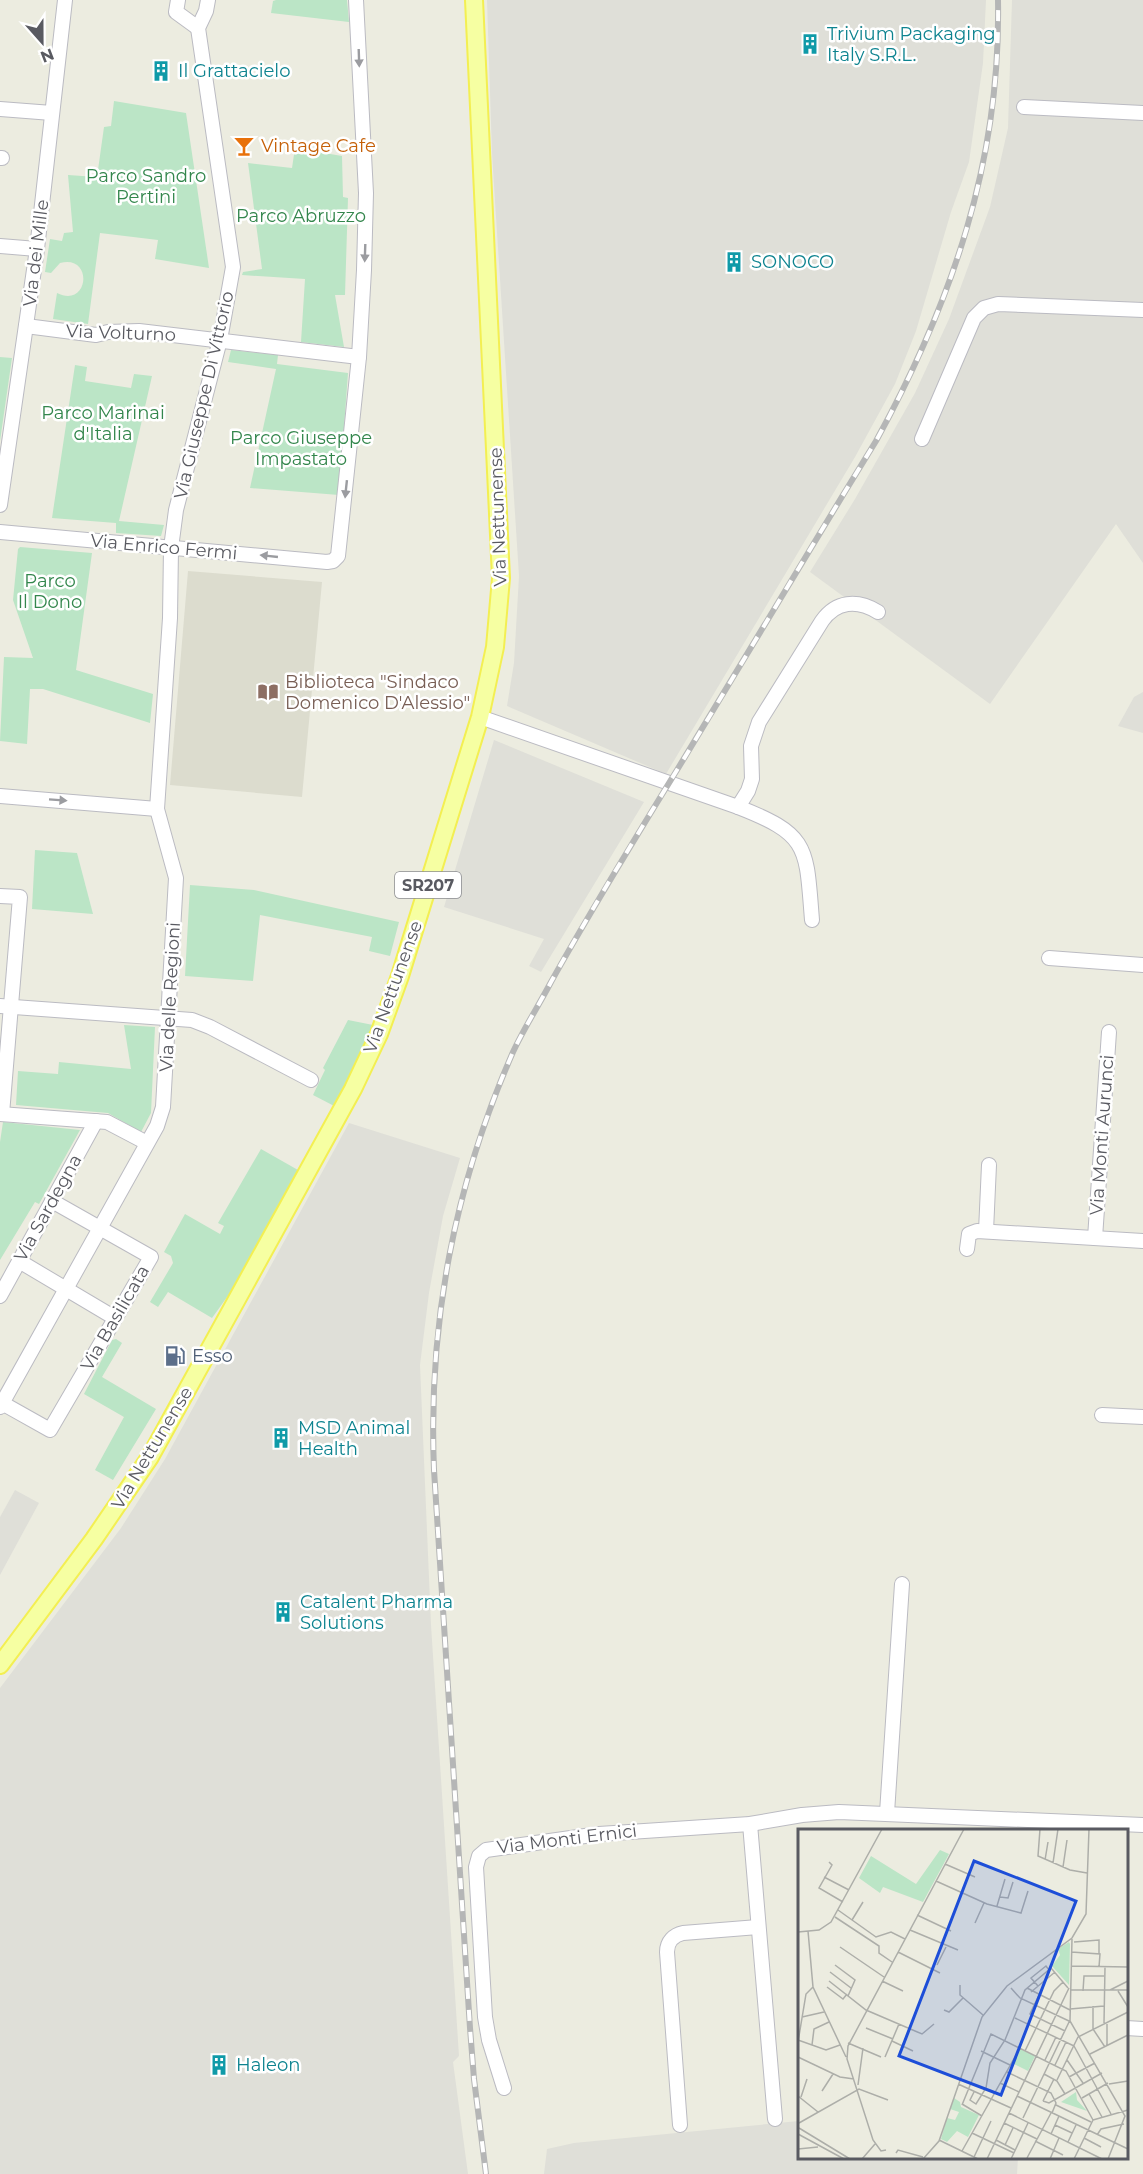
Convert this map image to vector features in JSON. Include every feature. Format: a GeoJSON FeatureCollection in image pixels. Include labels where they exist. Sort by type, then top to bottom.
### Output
{"type":"FeatureCollection","features":[{"type":"Feature","properties":{"kind":"main road","name":"Via Nettunense"},"geometry":{"type":"LineString","coordinates":[[0,1665],[94,1539],[150,1457],[353,1089],[379,1034],[397,984],[480,717],[494,655],[501,578],[474,0]]}},
{"type":"Feature","properties":{"kind":"street","name":"Via dei Mille"},"geometry":{"type":"LineString","coordinates":[[0,506],[37,249],[65,0]]}},
{"type":"Feature","properties":{"kind":"street"},"geometry":{"type":"LineString","coordinates":[[178,0],[176,12],[198,28]]}},
{"type":"Feature","properties":{"kind":"street","name":"Via Giuseppe Di Vittorio"},"geometry":{"type":"LineString","coordinates":[[171,548],[176,510],[220,340],[233,267],[198,28],[206,11],[208,0]]}},
{"type":"Feature","properties":{"kind":"street"},"geometry":{"type":"LineString","coordinates":[[357,0],[366,193],[359,357]]}},
{"type":"Feature","properties":{"kind":"street"},"geometry":{"type":"LineString","coordinates":[[1024,107],[1143,113]]}},
{"type":"Feature","properties":{"kind":"street"},"geometry":{"type":"LineString","coordinates":[[0,109],[52,113]]}},
{"type":"Feature","properties":{"kind":"street"},"geometry":{"type":"LineString","coordinates":[[0,246],[37,249]]}},
{"type":"Feature","properties":{"kind":"street"},"geometry":{"type":"LineString","coordinates":[[922,439],[974,318],[984,308],[998,304],[1143,310]]}},
{"type":"Feature","properties":{"kind":"street","name":"Via Volturno"},"geometry":{"type":"LineString","coordinates":[[26,326],[96,335],[108,332],[139,331],[359,357]]}},
{"type":"Feature","properties":{"kind":"street","name":"Via Enrico Fermi"},"geometry":{"type":"LineString","coordinates":[[0,532],[333,561],[339,554],[359,357]]}},
{"type":"Feature","properties":{"kind":"street","name":"Via delle Regioni"},"geometry":{"type":"LineString","coordinates":[[1,1405],[158,1124],[163,1107],[177,878],[157,809],[170,618],[171,548]]}},
{"type":"Feature","properties":{"kind":"street"},"geometry":{"type":"LineString","coordinates":[[738,807],[752,779],[751,746],[759,722],[822,621],[832,609],[847,604],[859,603],[878,612]]}},
{"type":"Feature","properties":{"kind":"street"},"geometry":{"type":"LineString","coordinates":[[480,717],[738,807],[781,826],[800,845],[807,864],[812,920]]}},
{"type":"Feature","properties":{"kind":"street"},"geometry":{"type":"LineString","coordinates":[[0,796],[157,809]]}},
{"type":"Feature","properties":{"kind":"street"},"geometry":{"type":"LineString","coordinates":[[0,896],[20,897],[5,1006],[1,1114],[107,1122],[147,1143]]}},
{"type":"Feature","properties":{"kind":"street"},"geometry":{"type":"LineString","coordinates":[[1049,958],[1143,964]]}},
{"type":"Feature","properties":{"kind":"street"},"geometry":{"type":"LineString","coordinates":[[5,1006],[192,1020],[206,1025],[311,1080]]}},
{"type":"Feature","properties":{"kind":"street","name":"Via Monti Aurunci"},"geometry":{"type":"LineString","coordinates":[[1095,1238],[1109,1032]]}},
{"type":"Feature","properties":{"kind":"street","name":"Via Sardegna"},"geometry":{"type":"LineString","coordinates":[[0,1296],[96,1121]]}},
{"type":"Feature","properties":{"kind":"street"},"geometry":{"type":"LineString","coordinates":[[967,1249],[969,1234],[975,1231],[986,1231],[989,1165]]}},
{"type":"Feature","properties":{"kind":"street","name":"Via Basilicata"},"geometry":{"type":"LineString","coordinates":[[1,1405],[50,1430],[151,1257],[52,1202]]}},
{"type":"Feature","properties":{"kind":"street","name":"Via Monti Aurunci"},"geometry":{"type":"LineString","coordinates":[[986,1231],[1143,1241]]}},
{"type":"Feature","properties":{"kind":"street"},"geometry":{"type":"LineString","coordinates":[[19,1262],[115,1318]]}},
{"type":"Feature","properties":{"kind":"street"},"geometry":{"type":"LineString","coordinates":[[1102,1415],[1143,1417]]}},
{"type":"Feature","properties":{"kind":"street"},"geometry":{"type":"LineString","coordinates":[[887,1813],[902,1584]]}},
{"type":"Feature","properties":{"kind":"street","name":"Via Monti Ernici"},"geometry":{"type":"LineString","coordinates":[[504,2088],[489,2040],[484,2009],[476,1867],[481,1853],[493,1848],[589,1835],[750,1824],[819,1813],[887,1813],[1143,1825]]}},
{"type":"Feature","properties":{"kind":"street"},"geometry":{"type":"LineString","coordinates":[[750,1824],[775,2119]]}},
{"type":"Feature","properties":{"kind":"street"},"geometry":{"type":"LineString","coordinates":[[680,2125],[668,1944],[674,1937],[683,1933],[758,1927]]}},
{"type":"Feature","properties":{"kind":"street"},"geometry":{"type":"LineString","coordinates":[[1128,2028],[1143,2029]]}},
{"type":"Feature","properties":{"kind":"shaded area"},"geometry":{"type":"Polygon","coordinates":[[[487,0],[986,0],[983,63],[969,162],[951,212],[916,331],[895,384],[855,457],[666,774],[507,706],[514,663],[519,576],[492,154],[487,0]]]}},
{"type":"Feature","properties":{"kind":"shaded area"},"geometry":{"type":"Polygon","coordinates":[[[1012,0],[1143,0],[1143,563],[1116,524],[990,704],[810,572],[855,499],[915,393],[949,319],[990,207],[1008,128],[1012,0]]]}},
{"type":"Feature","properties":{"kind":"shaded area"},"geometry":{"type":"Polygon","coordinates":[[[188,571],[322,582],[302,797],[170,785],[188,571]]]}},
{"type":"Feature","properties":{"kind":"shaded area"},"geometry":{"type":"Polygon","coordinates":[[[1143,692],[1143,733],[1118,726],[1134,697],[1143,692]]]}},
{"type":"Feature","properties":{"kind":"shaded area"},"geometry":{"type":"Polygon","coordinates":[[[494,740],[644,802],[541,972],[529,966],[544,939],[444,907],[494,740]]]}},
{"type":"Feature","properties":{"kind":"shaded area"},"geometry":{"type":"Polygon","coordinates":[[[349,1123],[460,1158],[443,1216],[429,1293],[420,1365],[431,1625],[459,2056],[453,2062],[468,2174],[0,2174],[0,1688],[121,1528],[165,1459],[349,1123]]]}},
{"type":"Feature","properties":{"kind":"shaded area"},"geometry":{"type":"Polygon","coordinates":[[[15,1490],[39,1503],[0,1575],[0,1517],[15,1490]]]}},
{"type":"Feature","properties":{"kind":"shaded area"},"geometry":{"type":"Polygon","coordinates":[[[798,2121],[798,2159],[1018,2159],[1017,2174],[544,2174],[547,2149],[574,2143],[798,2121]]]}},
{"type":"Feature","properties":{"kind":"green space"},"geometry":{"type":"Polygon","coordinates":[[[347,0],[349,22],[271,13],[273,1],[347,0]]]}},
{"type":"Feature","properties":{"kind":"green space","name":"Parco Sandro Pertini"},"geometry":{"type":"Polygon","coordinates":[[[114,101],[186,113],[209,268],[155,259],[158,240],[100,233],[88,324],[53,319],[57,293],[68,296],[76,294],[83,281],[78,266],[71,262],[60,263],[51,273],[45,272],[50,239],[62,241],[64,233],[73,232],[68,175],[97,177],[104,127],[111,126],[114,101]]]}},
{"type":"Feature","properties":{"kind":"green space","name":"Parco Abruzzo"},"geometry":{"type":"Polygon","coordinates":[[[295,148],[342,156],[343,197],[348,198],[345,295],[335,295],[344,347],[301,342],[305,279],[242,275],[243,272],[262,269],[248,163],[292,168],[295,148]]]}},
{"type":"Feature","properties":{"kind":"green space","name":"Parco Giuseppe Impastato"},"geometry":{"type":"Polygon","coordinates":[[[231,350],[278,355],[277,364],[348,373],[339,495],[250,488],[276,369],[228,362],[231,350]]]}},
{"type":"Feature","properties":{"kind":"green space"},"geometry":{"type":"Polygon","coordinates":[[[0,357],[12,358],[0,441],[0,357]]]}},
{"type":"Feature","properties":{"kind":"green space","name":"Parco Marinai d'Italia"},"geometry":{"type":"Polygon","coordinates":[[[75,365],[87,367],[85,381],[131,388],[134,374],[152,376],[119,521],[164,525],[161,536],[116,533],[116,523],[52,518],[75,365]]]}},
{"type":"Feature","properties":{"kind":"green space","name":"Parco Il Dono"},"geometry":{"type":"Polygon","coordinates":[[[20,547],[92,553],[76,670],[153,694],[150,723],[43,689],[30,689],[27,744],[0,741],[4,657],[33,658],[13,600],[20,547]]]}},
{"type":"Feature","properties":{"kind":"green space"},"geometry":{"type":"Polygon","coordinates":[[[35,850],[77,853],[93,914],[32,909],[35,850]]]}},
{"type":"Feature","properties":{"kind":"green space"},"geometry":{"type":"Polygon","coordinates":[[[190,885],[254,890],[399,922],[390,956],[369,951],[372,937],[260,915],[253,981],[185,976],[190,885]]]}},
{"type":"Feature","properties":{"kind":"green space"},"geometry":{"type":"Polygon","coordinates":[[[348,1020],[378,1026],[338,1108],[313,1095],[325,1070],[323,1068],[348,1020]]]}},
{"type":"Feature","properties":{"kind":"green space"},"geometry":{"type":"Polygon","coordinates":[[[124,1025],[155,1027],[151,1113],[141,1132],[108,1113],[16,1105],[18,1071],[58,1074],[59,1062],[131,1069],[124,1025]]]}},
{"type":"Feature","properties":{"kind":"green space"},"geometry":{"type":"Polygon","coordinates":[[[3,1122],[80,1130],[39,1204],[35,1202],[0,1260],[0,1142],[3,1122]]]}},
{"type":"Feature","properties":{"kind":"green space"},"geometry":{"type":"Polygon","coordinates":[[[261,1149],[298,1170],[243,1275],[212,1318],[168,1292],[158,1307],[150,1302],[173,1263],[171,1256],[164,1252],[185,1214],[220,1234],[224,1226],[218,1223],[261,1149]]]}},
{"type":"Feature","properties":{"kind":"green space"},"geometry":{"type":"Polygon","coordinates":[[[116,1339],[122,1343],[102,1377],[156,1409],[113,1480],[95,1470],[124,1417],[84,1394],[112,1340],[116,1339]]]}},
{"type":"Feature","properties":{"kind":"railway"},"geometry":{"type":"LineString","coordinates":[[486,2174],[470,2028],[434,1470],[433,1415],[441,1309],[460,1205],[492,1103],[522,1034],[613,875],[876,441],[928,336],[967,229],[981,174],[991,117],[997,59],[998,0]]}},
{"type":"Feature","properties":{"kind":"place","name":"Trivium Packaging Italy S.R.L."},"geometry":{"type":"Point","coordinates":[810,44]}},
{"type":"Feature","properties":{"kind":"place","name":"Il Grattacielo"},"geometry":{"type":"Point","coordinates":[161,71]}},
{"type":"Feature","properties":{"kind":"place","name":"Vintage Cafe"},"geometry":{"type":"Point","coordinates":[244,146]}},
{"type":"Feature","properties":{"kind":"place","name":"SONOCO"},"geometry":{"type":"Point","coordinates":[734,262]}},
{"type":"Feature","properties":{"kind":"place","name":"Biblioteca \"Sindaco Domenico D'Alessio\""},"geometry":{"type":"Point","coordinates":[268,692]}},
{"type":"Feature","properties":{"kind":"place","name":"Esso"},"geometry":{"type":"Point","coordinates":[175,1356]}},
{"type":"Feature","properties":{"kind":"place","name":"MSD Animal Health"},"geometry":{"type":"Point","coordinates":[281,1438]}},
{"type":"Feature","properties":{"kind":"place","name":"Catalent Pharma Solutions"},"geometry":{"type":"Point","coordinates":[283,1612]}},
{"type":"Feature","properties":{"kind":"place","name":"Haleon"},"geometry":{"type":"Point","coordinates":[219,2065]}}]}
